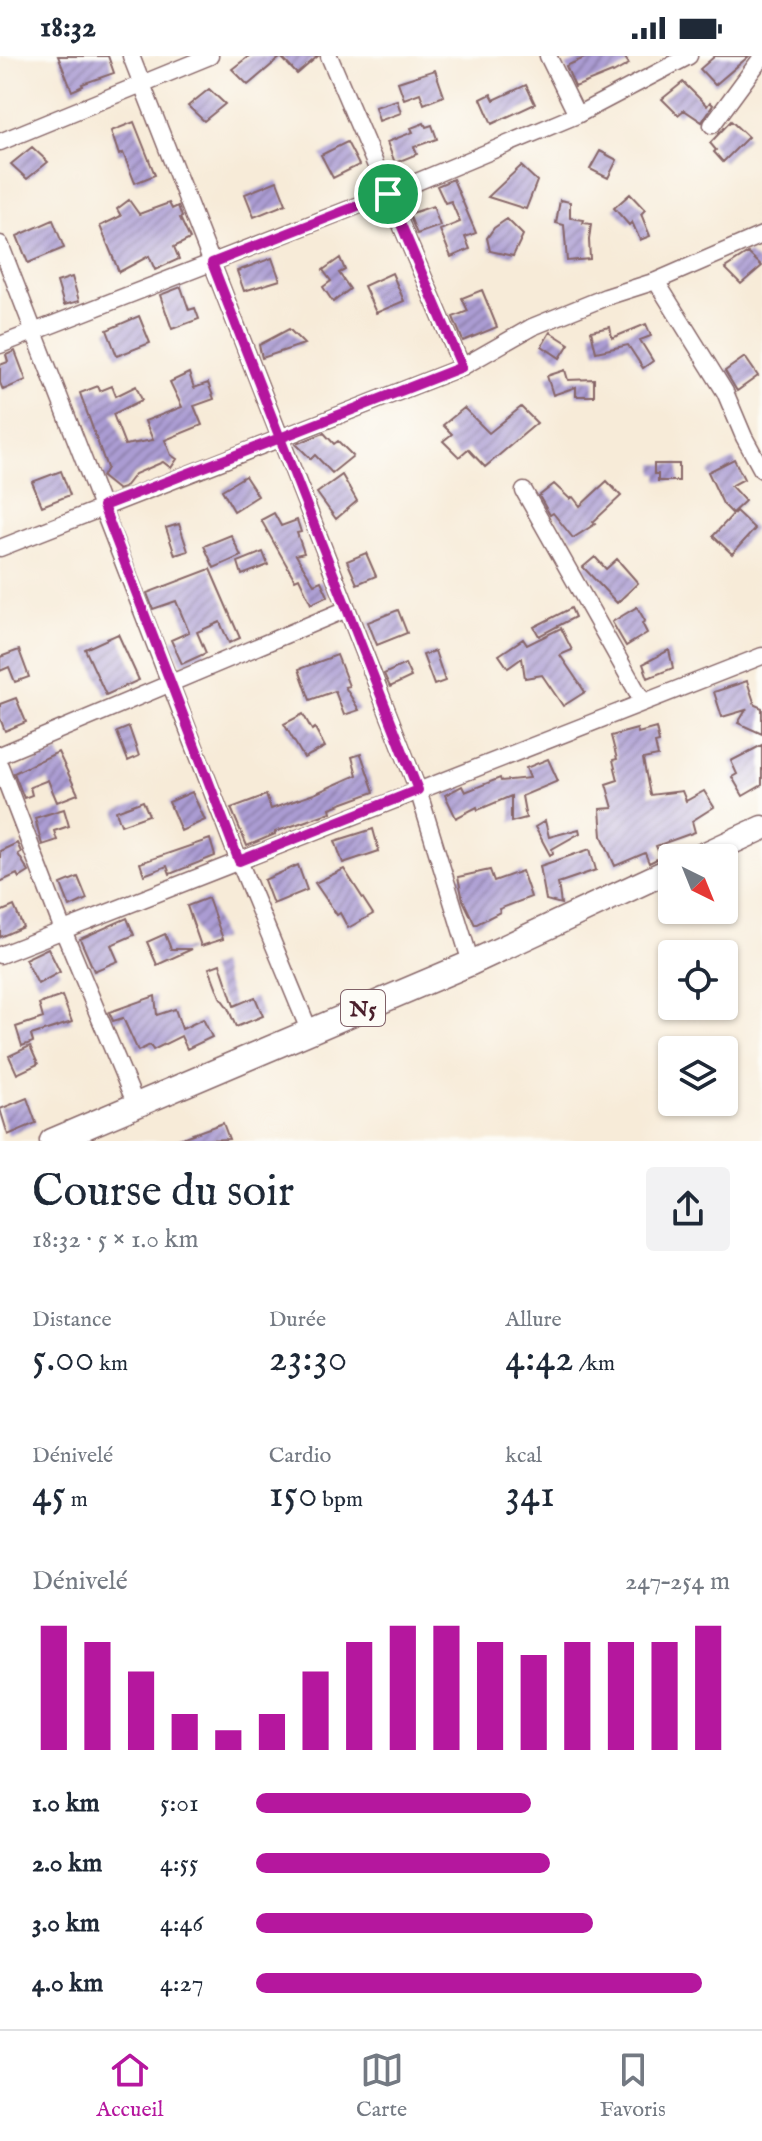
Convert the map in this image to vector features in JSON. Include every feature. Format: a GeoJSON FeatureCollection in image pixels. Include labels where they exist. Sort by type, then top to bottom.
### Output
{"type":"FeatureCollection","features":[{"type":"Feature","properties":{"kind":"highway"},"geometry":{"type":"LineString","coordinates":[[727,844],[762,828]]}},
{"type":"Feature","properties":{"kind":"highway","name":"N5"},"geometry":{"type":"LineString","coordinates":[[52,1141],[471,963],[658,876]]}},
{"type":"Feature","properties":{"kind":"street"},"geometry":{"type":"LineString","coordinates":[[131,56],[418,790],[471,963]]}},
{"type":"Feature","properties":{"kind":"street"},"geometry":{"type":"LineString","coordinates":[[0,142],[210,56]]}},
{"type":"Feature","properties":{"kind":"street"},"geometry":{"type":"LineString","coordinates":[[329,56],[462,367]]}},
{"type":"Feature","properties":{"kind":"street"},"geometry":{"type":"LineString","coordinates":[[548,56],[577,115]]}},
{"type":"Feature","properties":{"kind":"street"},"geometry":{"type":"LineString","coordinates":[[0,345],[388,194],[577,115],[689,56]]}},
{"type":"Feature","properties":{"kind":"street"},"geometry":{"type":"LineString","coordinates":[[712,125],[762,57]]}},
{"type":"Feature","properties":{"kind":"street"},"geometry":{"type":"LineString","coordinates":[[0,548],[462,367],[532,327],[656,281],[762,235]]}},
{"type":"Feature","properties":{"kind":"street"},"geometry":{"type":"LineString","coordinates":[[0,244],[239,861],[309,1030]]}},
{"type":"Feature","properties":{"kind":"street"},"geometry":{"type":"LineString","coordinates":[[656,281],[725,392],[762,470]]}},
{"type":"Feature","properties":{"kind":"street"},"geometry":{"type":"LineString","coordinates":[[524,491],[643,702]]}},
{"type":"Feature","properties":{"kind":"street"},"geometry":{"type":"LineString","coordinates":[[0,755],[347,609]]}},
{"type":"Feature","properties":{"kind":"street"},"geometry":{"type":"LineString","coordinates":[[0,955],[762,656]]}},
{"type":"Feature","properties":{"kind":"street"},"geometry":{"type":"LineString","coordinates":[[0,766],[63,930],[136,1105]]}},
{"type":"Feature","properties":{"kind":"building"},"geometry":{"type":"Polygon","coordinates":[[[58,56],[108,56],[114,73],[82,84],[72,91],[58,56]]]}},
{"type":"Feature","properties":{"kind":"building"},"geometry":{"type":"Polygon","coordinates":[[[249,56],[318,56],[297,74],[281,57],[248,85],[232,69],[249,56]]]}},
{"type":"Feature","properties":{"kind":"building"},"geometry":{"type":"Polygon","coordinates":[[[589,56],[624,56],[629,64],[575,87],[566,66],[589,56]]]}},
{"type":"Feature","properties":{"kind":"building"},"geometry":{"type":"Polygon","coordinates":[[[715,56],[749,56],[715,85],[700,69],[715,56]]]}},
{"type":"Feature","properties":{"kind":"building"},"geometry":{"type":"Polygon","coordinates":[[[435,70],[444,96],[424,104],[420,93],[404,99],[398,82],[435,70]]]}},
{"type":"Feature","properties":{"kind":"building"},"geometry":{"type":"Polygon","coordinates":[[[683,82],[707,106],[710,102],[713,105],[702,122],[684,110],[678,115],[662,99],[683,82]]]}},
{"type":"Feature","properties":{"kind":"building"},"geometry":{"type":"Polygon","coordinates":[[[526,85],[535,104],[492,124],[481,99],[491,94],[494,100],[526,85]]]}},
{"type":"Feature","properties":{"kind":"building"},"geometry":{"type":"Polygon","coordinates":[[[209,89],[225,104],[204,121],[188,106],[209,89]]]}},
{"type":"Feature","properties":{"kind":"building"},"geometry":{"type":"Polygon","coordinates":[[[397,100],[401,113],[379,121],[375,107],[397,100]]]}},
{"type":"Feature","properties":{"kind":"building"},"geometry":{"type":"Polygon","coordinates":[[[731,121],[748,137],[723,162],[710,143],[731,121]]]}},
{"type":"Feature","properties":{"kind":"building"},"geometry":{"type":"Polygon","coordinates":[[[134,122],[155,175],[135,183],[123,153],[119,155],[111,131],[134,122]]]}},
{"type":"Feature","properties":{"kind":"building"},"geometry":{"type":"Polygon","coordinates":[[[424,123],[426,127],[432,125],[437,139],[414,147],[417,154],[395,163],[387,142],[413,132],[411,128],[424,123]]]}},
{"type":"Feature","properties":{"kind":"building"},"geometry":{"type":"Polygon","coordinates":[[[347,142],[359,165],[333,178],[321,155],[347,142]]]}},
{"type":"Feature","properties":{"kind":"building"},"geometry":{"type":"Polygon","coordinates":[[[32,147],[48,162],[27,179],[11,164],[32,147]]]}},
{"type":"Feature","properties":{"kind":"building"},"geometry":{"type":"Polygon","coordinates":[[[600,151],[617,160],[608,178],[590,169],[600,151]]]}},
{"type":"Feature","properties":{"kind":"building"},"geometry":{"type":"Polygon","coordinates":[[[521,166],[537,181],[526,209],[488,197],[521,166]]]}},
{"type":"Feature","properties":{"kind":"building"},"geometry":{"type":"Polygon","coordinates":[[[453,179],[476,233],[465,237],[470,249],[451,257],[440,230],[460,222],[451,201],[445,203],[437,186],[453,179]]]}},
{"type":"Feature","properties":{"kind":"building"},"geometry":{"type":"Polygon","coordinates":[[[277,181],[286,204],[254,217],[245,194],[277,181]]]}},
{"type":"Feature","properties":{"kind":"building"},"geometry":{"type":"Polygon","coordinates":[[[630,194],[645,210],[641,214],[650,236],[640,240],[632,222],[629,225],[614,208],[630,194]]]}},
{"type":"Feature","properties":{"kind":"building"},"geometry":{"type":"Polygon","coordinates":[[[129,200],[139,214],[169,203],[172,209],[178,206],[190,239],[174,247],[179,259],[155,270],[149,256],[119,272],[100,226],[121,216],[117,209],[129,200]]]}},
{"type":"Feature","properties":{"kind":"building"},"geometry":{"type":"Polygon","coordinates":[[[560,200],[570,202],[570,218],[591,224],[590,259],[567,261],[564,225],[556,223],[560,200]]]}},
{"type":"Feature","properties":{"kind":"building"},"geometry":{"type":"Polygon","coordinates":[[[433,206],[440,226],[417,234],[409,214],[433,206]]]}},
{"type":"Feature","properties":{"kind":"building"},"geometry":{"type":"Polygon","coordinates":[[[507,219],[523,235],[513,256],[490,251],[487,238],[494,228],[507,219]]]}},
{"type":"Feature","properties":{"kind":"building"},"geometry":{"type":"Polygon","coordinates":[[[53,220],[64,248],[28,263],[17,236],[53,220]]]}},
{"type":"Feature","properties":{"kind":"building"},"geometry":{"type":"Polygon","coordinates":[[[748,253],[762,266],[741,284],[725,268],[748,253]]]}},
{"type":"Feature","properties":{"kind":"building"},"geometry":{"type":"Polygon","coordinates":[[[272,258],[280,280],[244,291],[237,271],[272,258]]]}},
{"type":"Feature","properties":{"kind":"building"},"geometry":{"type":"Polygon","coordinates":[[[340,258],[345,270],[339,273],[350,289],[333,302],[323,287],[331,281],[323,270],[340,258]]]}},
{"type":"Feature","properties":{"kind":"building"},"geometry":{"type":"Polygon","coordinates":[[[392,273],[404,301],[376,313],[364,286],[392,273]]]}},
{"type":"Feature","properties":{"kind":"building"},"geometry":{"type":"Polygon","coordinates":[[[72,277],[79,301],[64,305],[57,282],[72,277]]]}},
{"type":"Feature","properties":{"kind":"building"},"geometry":{"type":"Polygon","coordinates":[[[181,287],[189,310],[195,308],[199,319],[172,329],[160,295],[181,287]]]}},
{"type":"Feature","properties":{"kind":"building"},"geometry":{"type":"Polygon","coordinates":[[[482,290],[497,327],[463,341],[453,317],[468,311],[462,298],[482,290]]]}},
{"type":"Feature","properties":{"kind":"building"},"geometry":{"type":"Polygon","coordinates":[[[139,316],[150,343],[117,356],[107,330],[139,316]]]}},
{"type":"Feature","properties":{"kind":"building"},"geometry":{"type":"Polygon","coordinates":[[[646,324],[651,336],[640,340],[653,361],[643,368],[628,345],[596,352],[591,331],[610,327],[612,338],[646,324]]]}},
{"type":"Feature","properties":{"kind":"building"},"geometry":{"type":"Polygon","coordinates":[[[289,329],[304,344],[262,358],[259,345],[289,329]]]}},
{"type":"Feature","properties":{"kind":"building"},"geometry":{"type":"Polygon","coordinates":[[[550,332],[569,344],[560,358],[542,346],[550,332]]]}},
{"type":"Feature","properties":{"kind":"building"},"geometry":{"type":"Polygon","coordinates":[[[15,351],[26,380],[3,390],[0,365],[8,362],[6,355],[15,351]]]}},
{"type":"Feature","properties":{"kind":"building"},"geometry":{"type":"Polygon","coordinates":[[[745,357],[758,376],[737,391],[725,371],[745,357]]]}},
{"type":"Feature","properties":{"kind":"building"},"geometry":{"type":"Polygon","coordinates":[[[565,370],[568,380],[594,379],[594,396],[576,396],[576,387],[553,395],[547,376],[565,370]]]}},
{"type":"Feature","properties":{"kind":"building"},"geometry":{"type":"Polygon","coordinates":[[[189,373],[194,388],[208,383],[214,399],[194,406],[202,425],[165,440],[171,455],[177,459],[171,468],[163,462],[135,474],[124,488],[118,490],[102,477],[107,468],[80,393],[98,386],[100,391],[112,386],[116,396],[136,386],[142,400],[113,414],[125,445],[153,440],[145,421],[182,407],[170,382],[189,373]]]}},
{"type":"Feature","properties":{"kind":"building"},"geometry":{"type":"Polygon","coordinates":[[[521,407],[537,423],[485,467],[468,449],[459,457],[443,441],[452,434],[443,425],[464,408],[489,433],[521,407]]]}},
{"type":"Feature","properties":{"kind":"building"},"geometry":{"type":"Polygon","coordinates":[[[324,433],[334,444],[338,441],[353,456],[332,473],[315,455],[311,459],[296,444],[324,433]]]}},
{"type":"Feature","properties":{"kind":"building"},"geometry":{"type":"Polygon","coordinates":[[[734,459],[744,479],[731,486],[745,501],[732,513],[723,504],[708,472],[734,459]]]}},
{"type":"Feature","properties":{"kind":"building"},"geometry":{"type":"Polygon","coordinates":[[[654,464],[679,464],[679,481],[658,481],[654,464]]]}},
{"type":"Feature","properties":{"kind":"building"},"geometry":{"type":"Polygon","coordinates":[[[61,471],[70,495],[42,506],[32,482],[61,471]]]}},
{"type":"Feature","properties":{"kind":"building"},"geometry":{"type":"Polygon","coordinates":[[[342,475],[357,501],[336,519],[317,493],[342,475]]]}},
{"type":"Feature","properties":{"kind":"building"},"geometry":{"type":"Polygon","coordinates":[[[245,476],[258,496],[234,511],[222,490],[245,476]]]}},
{"type":"Feature","properties":{"kind":"building"},"geometry":{"type":"Polygon","coordinates":[[[607,481],[621,496],[593,522],[595,524],[573,538],[553,513],[550,515],[539,496],[554,484],[580,506],[607,481]]]}},
{"type":"Feature","properties":{"kind":"building"},"geometry":{"type":"Polygon","coordinates":[[[736,511],[755,529],[732,554],[713,536],[736,511]]]}},
{"type":"Feature","properties":{"kind":"building"},"geometry":{"type":"Polygon","coordinates":[[[274,513],[281,526],[297,520],[301,532],[297,533],[304,553],[296,555],[314,584],[321,581],[328,596],[311,604],[299,578],[295,580],[261,520],[274,513]]]}},
{"type":"Feature","properties":{"kind":"building"},"geometry":{"type":"Polygon","coordinates":[[[179,524],[188,551],[175,555],[166,528],[179,524]]]}},
{"type":"Feature","properties":{"kind":"building"},"geometry":{"type":"Polygon","coordinates":[[[231,535],[241,556],[214,568],[204,546],[231,535]]]}},
{"type":"Feature","properties":{"kind":"building"},"geometry":{"type":"Polygon","coordinates":[[[263,552],[268,565],[242,575],[238,562],[263,552]]]}},
{"type":"Feature","properties":{"kind":"building"},"geometry":{"type":"Polygon","coordinates":[[[366,553],[376,576],[357,584],[347,561],[366,553]]]}},
{"type":"Feature","properties":{"kind":"building"},"geometry":{"type":"Polygon","coordinates":[[[595,557],[606,569],[617,559],[638,583],[617,603],[583,567],[595,557]]]}},
{"type":"Feature","properties":{"kind":"building"},"geometry":{"type":"Polygon","coordinates":[[[210,569],[240,638],[229,643],[220,622],[197,632],[206,653],[182,664],[171,640],[189,632],[176,601],[153,609],[147,593],[210,569]]]}},
{"type":"Feature","properties":{"kind":"building"},"geometry":{"type":"Polygon","coordinates":[[[637,607],[645,621],[642,623],[647,633],[626,646],[612,622],[637,607]]]}},
{"type":"Feature","properties":{"kind":"building"},"geometry":{"type":"Polygon","coordinates":[[[571,608],[575,617],[539,636],[534,627],[571,608]]]}},
{"type":"Feature","properties":{"kind":"building"},"geometry":{"type":"Polygon","coordinates":[[[398,610],[407,633],[377,645],[368,622],[398,610]]]}},
{"type":"Feature","properties":{"kind":"building"},"geometry":{"type":"Polygon","coordinates":[[[561,628],[572,650],[560,655],[585,692],[563,706],[542,675],[525,678],[522,658],[508,668],[499,655],[523,639],[527,645],[561,628]]]}},
{"type":"Feature","properties":{"kind":"building"},"geometry":{"type":"Polygon","coordinates":[[[118,634],[139,680],[106,695],[85,649],[118,634]]]}},
{"type":"Feature","properties":{"kind":"building"},"geometry":{"type":"Polygon","coordinates":[[[19,650],[29,677],[15,682],[9,667],[0,671],[0,657],[19,650]]]}},
{"type":"Feature","properties":{"kind":"building"},"geometry":{"type":"Polygon","coordinates":[[[669,650],[673,668],[648,678],[643,664],[669,650]]]}},
{"type":"Feature","properties":{"kind":"building"},"geometry":{"type":"Polygon","coordinates":[[[435,651],[445,681],[434,685],[423,655],[435,651]]]}},
{"type":"Feature","properties":{"kind":"building"},"geometry":{"type":"Polygon","coordinates":[[[337,655],[349,686],[345,687],[359,710],[344,715],[335,691],[310,700],[299,669],[337,655]]]}},
{"type":"Feature","properties":{"kind":"building"},"geometry":{"type":"Polygon","coordinates":[[[405,664],[411,677],[390,687],[384,674],[405,664]]]}},
{"type":"Feature","properties":{"kind":"building"},"geometry":{"type":"Polygon","coordinates":[[[747,681],[755,705],[762,708],[762,734],[738,723],[746,710],[722,717],[714,692],[747,681]]]}},
{"type":"Feature","properties":{"kind":"building"},"geometry":{"type":"Polygon","coordinates":[[[16,698],[26,722],[5,731],[0,718],[0,704],[16,698]]]}},
{"type":"Feature","properties":{"kind":"building"},"geometry":{"type":"Polygon","coordinates":[[[303,714],[325,747],[304,758],[284,724],[303,714]]]}},
{"type":"Feature","properties":{"kind":"building"},"geometry":{"type":"Polygon","coordinates":[[[129,727],[139,756],[128,761],[117,732],[129,727]]]}},
{"type":"Feature","properties":{"kind":"building"},"geometry":{"type":"Polygon","coordinates":[[[656,728],[659,742],[655,743],[658,756],[643,759],[650,795],[682,791],[686,801],[704,791],[714,807],[692,821],[695,832],[658,844],[658,858],[649,863],[645,853],[615,866],[602,836],[600,809],[613,808],[606,784],[618,780],[611,736],[637,729],[638,733],[656,728]]]}},
{"type":"Feature","properties":{"kind":"building"},"geometry":{"type":"Polygon","coordinates":[[[762,745],[762,785],[743,796],[732,777],[737,774],[731,761],[762,745]]]}},
{"type":"Feature","properties":{"kind":"building"},"geometry":{"type":"Polygon","coordinates":[[[58,752],[78,794],[57,802],[48,780],[30,787],[32,795],[24,798],[14,773],[58,752]]]}},
{"type":"Feature","properties":{"kind":"building"},"geometry":{"type":"Polygon","coordinates":[[[361,754],[374,792],[330,808],[331,812],[275,832],[247,846],[231,808],[266,795],[271,809],[314,794],[357,775],[352,757],[361,754]]]}},
{"type":"Feature","properties":{"kind":"building"},"geometry":{"type":"Polygon","coordinates":[[[548,759],[558,781],[522,796],[526,818],[511,822],[511,796],[478,810],[477,807],[456,818],[445,795],[462,786],[465,792],[500,778],[501,781],[530,778],[526,768],[548,759]]]}},
{"type":"Feature","properties":{"kind":"building"},"geometry":{"type":"Polygon","coordinates":[[[192,792],[205,820],[181,831],[169,802],[192,792]]]}},
{"type":"Feature","properties":{"kind":"building"},"geometry":{"type":"Polygon","coordinates":[[[143,801],[149,815],[121,825],[116,811],[143,801]]]}},
{"type":"Feature","properties":{"kind":"building"},"geometry":{"type":"Polygon","coordinates":[[[64,809],[69,826],[54,831],[57,840],[42,845],[35,818],[64,809]]]}},
{"type":"Feature","properties":{"kind":"building"},"geometry":{"type":"Polygon","coordinates":[[[545,821],[549,837],[579,829],[580,833],[552,849],[550,855],[535,827],[545,821]]]}},
{"type":"Feature","properties":{"kind":"building"},"geometry":{"type":"Polygon","coordinates":[[[373,829],[379,851],[343,863],[335,841],[373,829]]]}},
{"type":"Feature","properties":{"kind":"building"},"geometry":{"type":"Polygon","coordinates":[[[210,839],[215,856],[170,874],[167,866],[144,875],[140,863],[210,839]]]}},
{"type":"Feature","properties":{"kind":"building"},"geometry":{"type":"Polygon","coordinates":[[[17,843],[21,852],[18,854],[29,872],[19,878],[17,874],[0,882],[0,851],[17,843]]]}},
{"type":"Feature","properties":{"kind":"building"},"geometry":{"type":"Polygon","coordinates":[[[590,849],[596,870],[558,883],[561,904],[546,900],[540,866],[590,849]]]}},
{"type":"Feature","properties":{"kind":"building"},"geometry":{"type":"Polygon","coordinates":[[[298,865],[307,890],[273,904],[264,880],[298,865]]]}},
{"type":"Feature","properties":{"kind":"building"},"geometry":{"type":"Polygon","coordinates":[[[344,869],[373,914],[348,928],[340,913],[337,915],[315,883],[344,869]]]}},
{"type":"Feature","properties":{"kind":"building"},"geometry":{"type":"Polygon","coordinates":[[[490,870],[494,881],[522,871],[531,897],[499,909],[500,912],[475,925],[463,900],[458,877],[490,870]]]}},
{"type":"Feature","properties":{"kind":"building"},"geometry":{"type":"Polygon","coordinates":[[[78,877],[87,899],[70,907],[61,884],[78,877]]]}},
{"type":"Feature","properties":{"kind":"building"},"geometry":{"type":"Polygon","coordinates":[[[208,898],[223,939],[201,946],[187,906],[208,898]]]}},
{"type":"Feature","properties":{"kind":"building"},"geometry":{"type":"Polygon","coordinates":[[[14,906],[23,927],[0,937],[0,912],[14,906]]]}},
{"type":"Feature","properties":{"kind":"building"},"geometry":{"type":"Polygon","coordinates":[[[127,918],[134,935],[111,945],[118,961],[94,971],[80,939],[127,918]]]}},
{"type":"Feature","properties":{"kind":"building"},"geometry":{"type":"Polygon","coordinates":[[[165,934],[171,949],[192,949],[157,965],[147,942],[165,934]]]}},
{"type":"Feature","properties":{"kind":"building"},"geometry":{"type":"Polygon","coordinates":[[[48,948],[60,972],[38,984],[25,959],[48,948]]]}},
{"type":"Feature","properties":{"kind":"building"},"geometry":{"type":"Polygon","coordinates":[[[220,964],[234,1006],[255,997],[263,1016],[236,1027],[209,968],[220,964]]]}},
{"type":"Feature","properties":{"kind":"building"},"geometry":{"type":"Polygon","coordinates":[[[62,996],[72,1022],[31,1035],[33,1042],[22,1046],[16,1027],[43,1018],[39,1004],[62,996]]]}},
{"type":"Feature","properties":{"kind":"building"},"geometry":{"type":"Polygon","coordinates":[[[155,996],[157,1015],[175,1009],[182,1029],[203,1019],[212,1037],[187,1049],[181,1036],[153,1050],[150,1045],[138,1051],[123,1018],[113,1021],[109,1012],[155,996]]]}},
{"type":"Feature","properties":{"kind":"building"},"geometry":{"type":"Polygon","coordinates":[[[30,1046],[38,1064],[17,1074],[9,1056],[30,1046]]]}},
{"type":"Feature","properties":{"kind":"building"},"geometry":{"type":"Polygon","coordinates":[[[27,1098],[36,1123],[8,1135],[0,1109],[27,1098]]]}},
{"type":"Feature","properties":{"kind":"building"},"geometry":{"type":"Polygon","coordinates":[[[223,1123],[229,1139],[176,1141],[176,1140],[223,1123]]]}},
{"type":"Feature","properties":{"kind":"route"},"geometry":{"type":"LineString","coordinates":[[388,194],[212,263],[280,438],[103,506],[239,861],[418,790],[280,438],[462,367],[388,194]]}}]}
